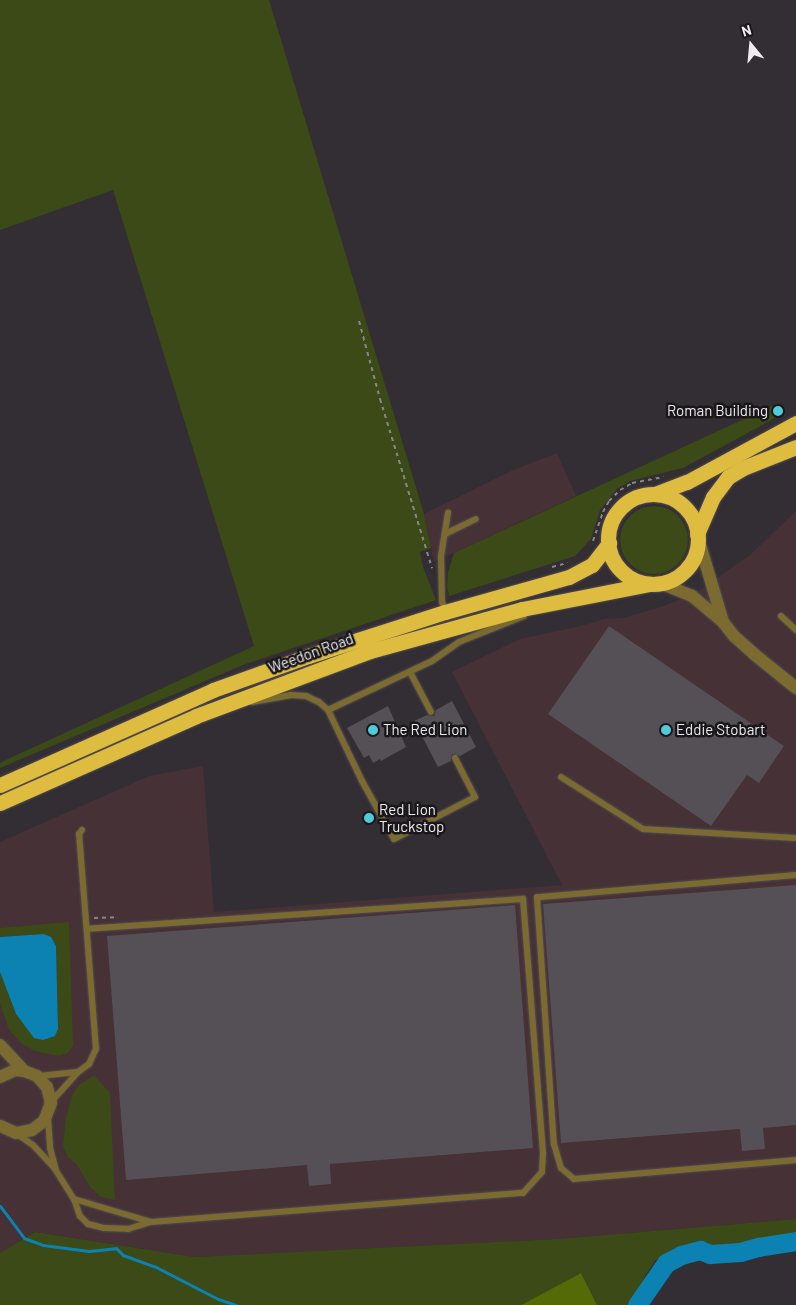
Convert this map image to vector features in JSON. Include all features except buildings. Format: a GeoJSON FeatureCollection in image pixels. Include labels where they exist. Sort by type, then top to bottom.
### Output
{"type":"FeatureCollection","features":[{"type":"Feature","properties":{"kind":"highway"},"geometry":{"type":"LineString","coordinates":[[796,423],[687,482],[635,499],[621,508],[610,527],[609,543],[613,558],[622,571],[635,580],[655,583],[678,576],[688,566],[696,552],[698,536],[713,497],[728,477],[743,468],[796,447]]}},
{"type":"Feature","properties":{"kind":"highway"},"geometry":{"type":"LineString","coordinates":[[651,495],[667,497],[681,505],[692,516],[698,536]]}},
{"type":"Feature","properties":{"kind":"highway","name":"Weedon Road"},"geometry":{"type":"LineString","coordinates":[[0,785],[213,690],[308,656],[445,612],[584,571],[598,558],[609,543]]}},
{"type":"Feature","properties":{"kind":"highway","name":"Weedon Road"},"geometry":{"type":"LineString","coordinates":[[0,803],[196,716],[370,651],[522,609],[655,583]]}},
{"type":"Feature","properties":{"kind":"street"},"geometry":{"type":"LineString","coordinates":[[698,536],[723,622]]}},
{"type":"Feature","properties":{"kind":"street"},"geometry":{"type":"LineString","coordinates":[[655,583],[692,596],[723,622],[734,636],[754,654],[796,688]]}},
{"type":"Feature","properties":{"kind":"street"},"geometry":{"type":"LineString","coordinates":[[0,1045],[24,1071]]}},
{"type":"Feature","properties":{"kind":"street"},"geometry":{"type":"LineString","coordinates":[[0,1077],[15,1070],[37,1076],[47,1088],[49,1109],[44,1121],[32,1130],[16,1133],[0,1126]]}},
{"type":"Feature","properties":{"kind":"lane"},"geometry":{"type":"LineString","coordinates":[[445,612],[442,602],[441,556],[448,513]]}},
{"type":"Feature","properties":{"kind":"lane"},"geometry":{"type":"LineString","coordinates":[[445,534],[476,519]]}},
{"type":"Feature","properties":{"kind":"lane"},"geometry":{"type":"LineString","coordinates":[[328,710],[432,661],[459,642],[488,629],[570,599]]}},
{"type":"Feature","properties":{"kind":"lane"},"geometry":{"type":"LineString","coordinates":[[781,616],[796,630]]}},
{"type":"Feature","properties":{"kind":"lane"},"geometry":{"type":"LineString","coordinates":[[410,672],[431,712]]}},
{"type":"Feature","properties":{"kind":"lane"},"geometry":{"type":"LineString","coordinates":[[196,716],[291,695],[306,696],[328,710],[362,781],[394,839],[475,796],[455,758]]}},
{"type":"Feature","properties":{"kind":"lane"},"geometry":{"type":"LineString","coordinates":[[561,777],[643,829],[796,838]]}},
{"type":"Feature","properties":{"kind":"lane"},"geometry":{"type":"LineString","coordinates":[[56,1169],[50,1148],[49,1109],[78,1072],[89,1064],[96,1049],[79,834],[82,830]]}},
{"type":"Feature","properties":{"kind":"lane"},"geometry":{"type":"LineString","coordinates":[[796,875],[537,897],[554,1136],[561,1168],[574,1179],[796,1160]]}},
{"type":"Feature","properties":{"kind":"lane"},"geometry":{"type":"LineString","coordinates":[[16,1133],[34,1145],[56,1169],[74,1199],[80,1216],[88,1224],[104,1228],[128,1229],[151,1222],[523,1193],[542,1172],[543,1153],[523,899],[87,930]]}},
{"type":"Feature","properties":{"kind":"lane"},"geometry":{"type":"LineString","coordinates":[[37,1076],[78,1072]]}},
{"type":"Feature","properties":{"kind":"lane"},"geometry":{"type":"LineString","coordinates":[[74,1199],[151,1222]]}},
{"type":"Feature","properties":{"kind":"path"},"geometry":{"type":"LineString","coordinates":[[359,321],[380,399],[434,575]]}},
{"type":"Feature","properties":{"kind":"path"},"geometry":{"type":"LineString","coordinates":[[589,547],[593,542],[602,512],[609,501],[620,490],[632,483],[666,476]]}},
{"type":"Feature","properties":{"kind":"path"},"geometry":{"type":"LineString","coordinates":[[544,570],[572,561]]}},
{"type":"Feature","properties":{"kind":"shaded area"},"geometry":{"type":"Polygon","coordinates":[[[557,453],[576,496],[434,562],[424,514],[513,470],[557,453]]]}},
{"type":"Feature","properties":{"kind":"shaded area"},"geometry":{"type":"Polygon","coordinates":[[[796,511],[796,1219],[557,1239],[195,1257],[35,1232],[0,1253],[0,842],[149,776],[203,766],[214,912],[562,885],[452,672],[520,639],[604,619],[623,618],[664,606],[698,591],[750,555],[796,511]]]}},
{"type":"Feature","properties":{"kind":"green space"},"geometry":{"type":"Polygon","coordinates":[[[0,0],[269,0],[424,514],[431,548],[420,552],[423,567],[436,600],[243,665],[0,768],[0,763],[8,759],[254,646],[113,190],[0,230],[0,0]]]}},
{"type":"Feature","properties":{"kind":"green space"},"geometry":{"type":"Polygon","coordinates":[[[772,406],[780,415],[683,468],[630,481],[617,489],[600,510],[591,539],[575,556],[449,596],[447,587],[448,572],[454,553],[772,406]]]}},
{"type":"Feature","properties":{"kind":"green space"},"geometry":{"type":"Polygon","coordinates":[[[654,506],[667,509],[678,516],[685,527],[688,540],[685,553],[678,564],[667,571],[654,574],[641,571],[630,564],[623,553],[620,540],[623,527],[630,516],[641,509],[654,506]]]}},
{"type":"Feature","properties":{"kind":"green space"},"geometry":{"type":"Polygon","coordinates":[[[69,922],[73,1045],[68,1053],[59,1056],[35,1051],[22,1044],[9,1030],[0,1003],[0,972],[16,1014],[55,1036],[58,1029],[56,946],[51,937],[44,934],[0,937],[0,928],[69,922]]]}},
{"type":"Feature","properties":{"kind":"green space"},"geometry":{"type":"Polygon","coordinates":[[[94,1075],[110,1093],[115,1200],[101,1197],[90,1187],[77,1165],[68,1157],[63,1146],[66,1117],[72,1095],[79,1085],[94,1075]]]}},
{"type":"Feature","properties":{"kind":"green space"},"geometry":{"type":"Polygon","coordinates":[[[796,1219],[796,1234],[771,1236],[744,1243],[675,1248],[656,1260],[646,1274],[638,1292],[628,1305],[597,1305],[581,1273],[521,1305],[0,1305],[0,1253],[35,1232],[195,1257],[557,1239],[796,1219]]]}},
{"type":"Feature","properties":{"kind":"green space"},"geometry":{"type":"Polygon","coordinates":[[[581,1273],[597,1305],[521,1305],[581,1273]]]}},
{"type":"Feature","properties":{"kind":"water"},"geometry":{"type":"Polygon","coordinates":[[[44,934],[51,937],[56,946],[58,1029],[55,1036],[43,1040],[34,1038],[16,1014],[0,972],[0,937],[44,934]]]}},
{"type":"Feature","properties":{"kind":"waterway"},"geometry":{"type":"LineString","coordinates":[[0,1206],[24,1238],[43,1245],[89,1251],[116,1248],[123,1255],[154,1266],[218,1299],[236,1305]]}},
{"type":"Feature","properties":{"kind":"waterway"},"geometry":{"type":"LineString","coordinates":[[637,1305],[666,1263],[681,1255],[700,1250],[710,1254],[740,1252],[796,1241]]}},
{"type":"Feature","properties":{"kind":"place","name":"Roman Building"},"geometry":{"type":"Point","coordinates":[778,411]}},
{"type":"Feature","properties":{"kind":"place","name":"The Red Lion"},"geometry":{"type":"Point","coordinates":[373,730]}},
{"type":"Feature","properties":{"kind":"place","name":"Eddie Stobart"},"geometry":{"type":"Point","coordinates":[666,730]}},
{"type":"Feature","properties":{"kind":"place","name":"Red Lion Truckstop"},"geometry":{"type":"Point","coordinates":[369,818]}}]}
